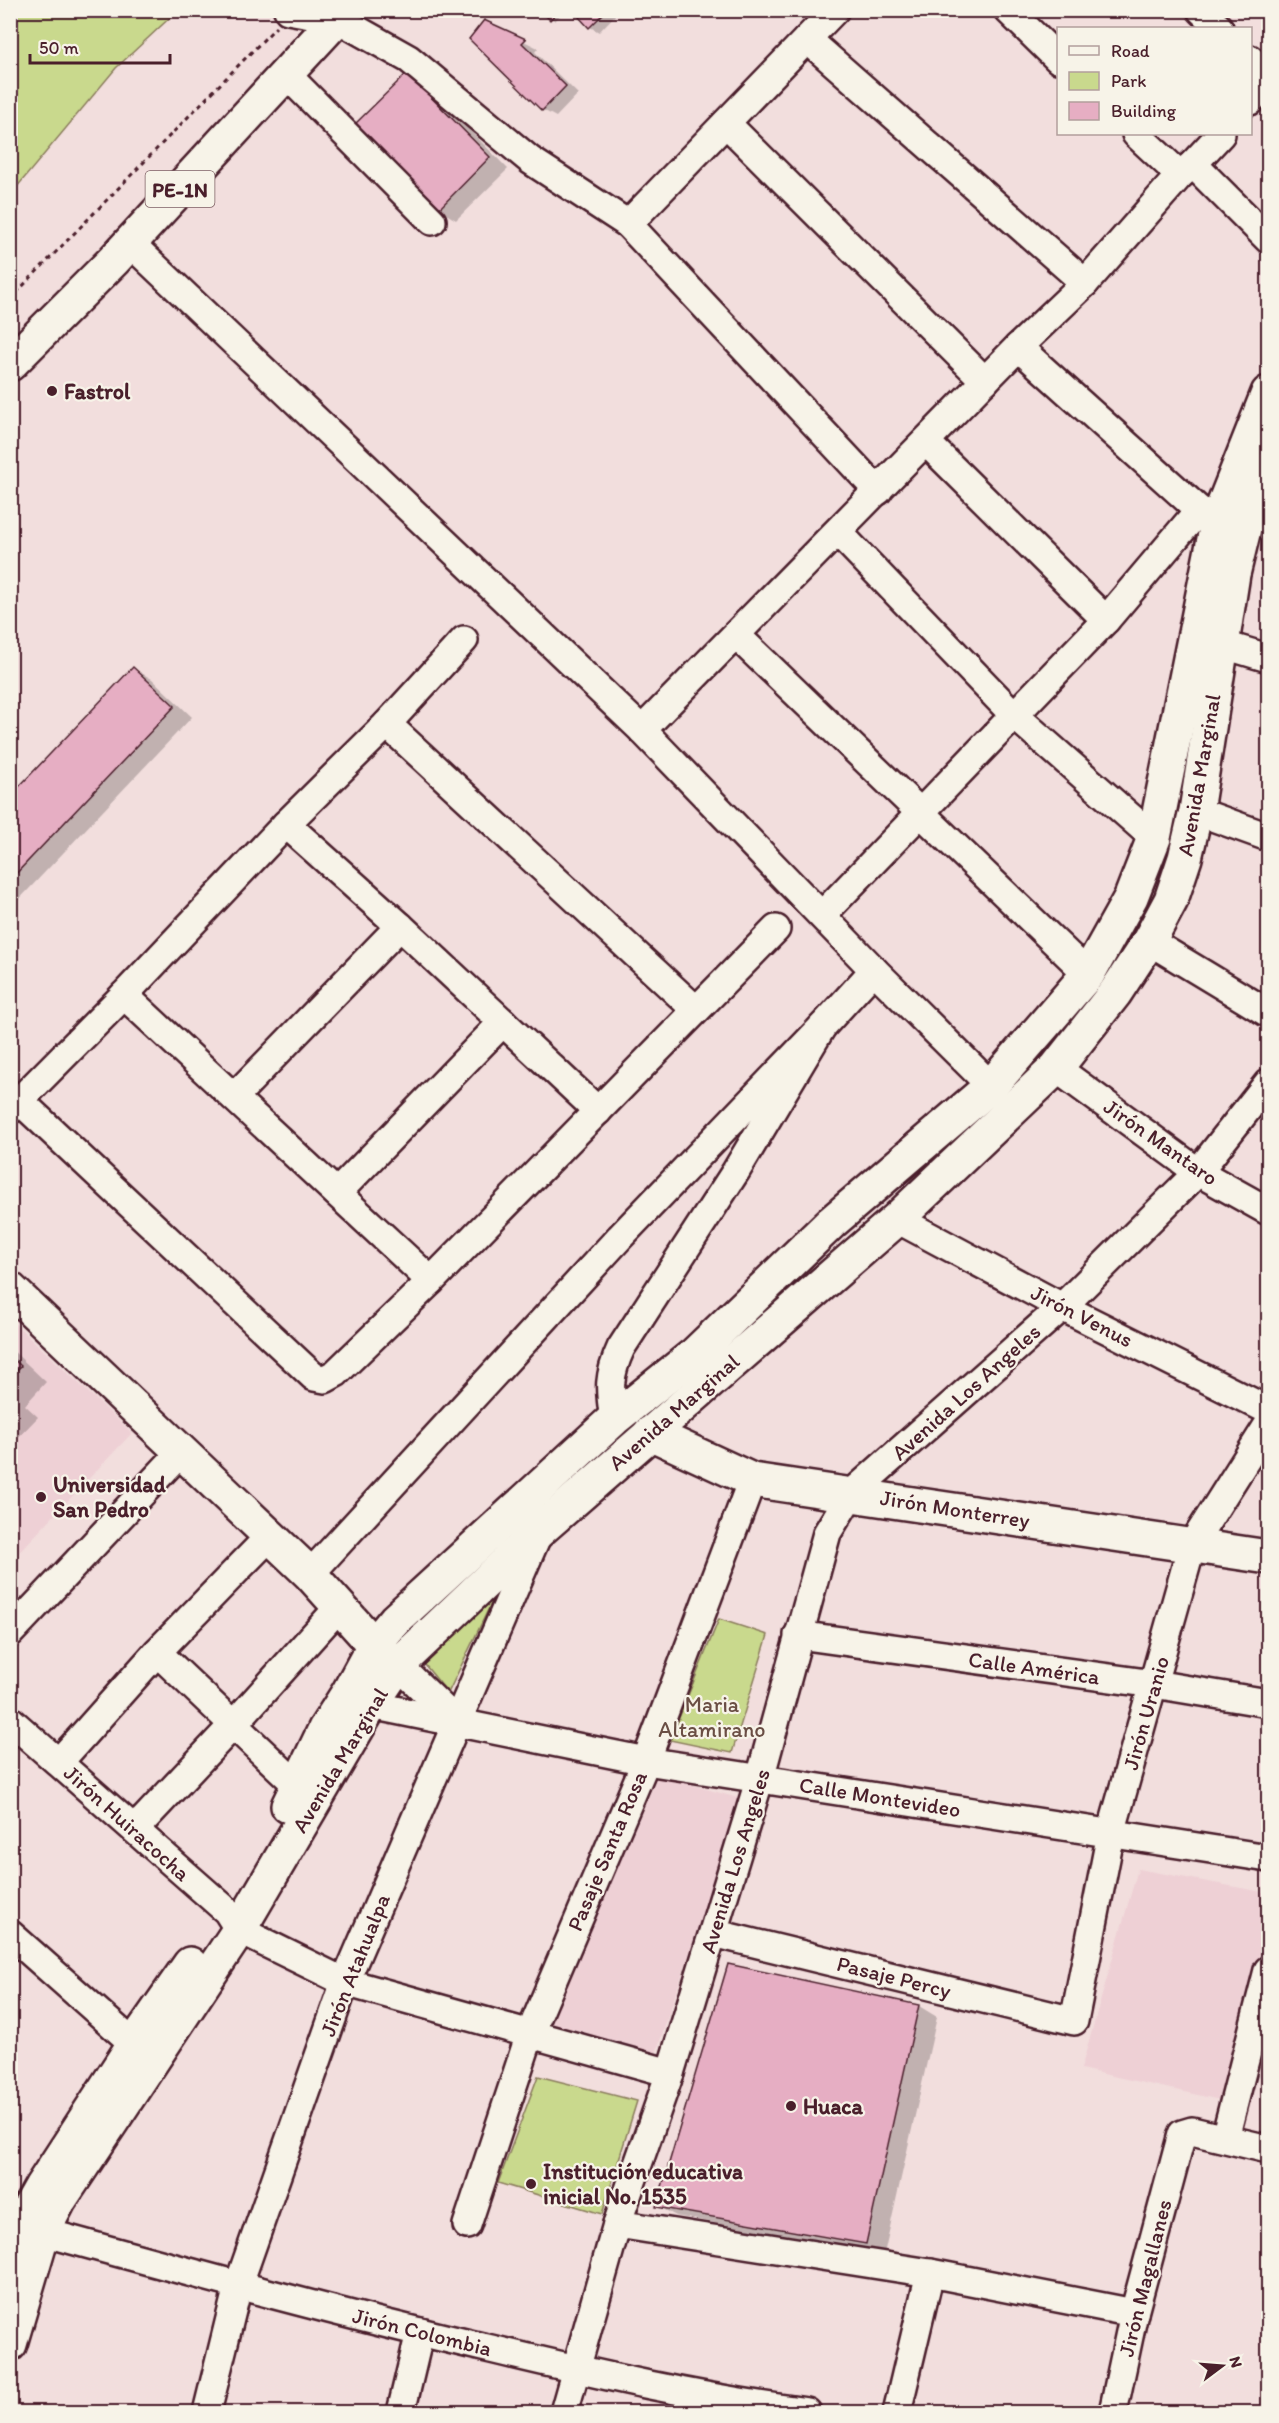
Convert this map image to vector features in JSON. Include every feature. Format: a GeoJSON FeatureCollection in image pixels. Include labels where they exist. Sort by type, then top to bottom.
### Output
{"type":"FeatureCollection","features":[{"type":"Feature","properties":{"kind":"main road","name":"PE-1N"},"geometry":{"type":"LineString","coordinates":[[10,364],[130,243],[342,15]]}},
{"type":"Feature","properties":{"kind":"main road","name":"Avenida Marginal"},"geometry":{"type":"LineString","coordinates":[[10,2344],[43,2232],[59,2201],[233,1921],[386,1655],[395,1620],[614,1419],[696,1353],[832,1222],[992,1086],[1088,974],[1131,897],[1154,838],[1220,520],[1269,393]]}},
{"type":"Feature","properties":{"kind":"main road","name":"Avenida Marginal"},"geometry":{"type":"LineString","coordinates":[[1220,520],[1269,470]]}},
{"type":"Feature","properties":{"kind":"main road","name":"Avenida Marginal"},"geometry":{"type":"LineString","coordinates":[[386,1655],[540,1530],[897,1219],[1056,1068],[1115,993],[1149,941],[1171,900],[1185,858],[1196,811],[1233,574],[1220,520]]}},
{"type":"Feature","properties":{"kind":"main road"},"geometry":{"type":"LineString","coordinates":[[10,1289],[310,1574],[386,1655]]}},
{"type":"Feature","properties":{"kind":"main road","name":"Jirón Monterrey"},"geometry":{"type":"LineString","coordinates":[[650,1433],[752,1480],[1269,1557]]}},
{"type":"Feature","properties":{"kind":"main road","name":"Avenida Marginal"},"geometry":{"type":"LineString","coordinates":[[10,2262],[28,2210],[134,2044],[233,1921],[325,1729],[359,1699]]}},
{"type":"Feature","properties":{"kind":"street"},"geometry":{"type":"LineString","coordinates":[[628,224],[835,10]]}},
{"type":"Feature","properties":{"kind":"street"},"geometry":{"type":"LineString","coordinates":[[1008,10],[1057,57]]}},
{"type":"Feature","properties":{"kind":"street"},"geometry":{"type":"LineString","coordinates":[[1201,10],[1218,27]]}},
{"type":"Feature","properties":{"kind":"street"},"geometry":{"type":"LineString","coordinates":[[290,11],[342,15],[409,59],[530,160],[628,224],[878,491]]}},
{"type":"Feature","properties":{"kind":"street"},"geometry":{"type":"LineString","coordinates":[[807,39],[1085,283]]}},
{"type":"Feature","properties":{"kind":"street"},"geometry":{"type":"LineString","coordinates":[[1252,60],[1269,77]]}},
{"type":"Feature","properties":{"kind":"street"},"geometry":{"type":"LineString","coordinates":[[286,74],[432,221]]}},
{"type":"Feature","properties":{"kind":"street"},"geometry":{"type":"LineString","coordinates":[[1252,101],[1269,82]]}},
{"type":"Feature","properties":{"kind":"street"},"geometry":{"type":"LineString","coordinates":[[726,123],[985,381]]}},
{"type":"Feature","properties":{"kind":"street"},"geometry":{"type":"LineString","coordinates":[[1137,135],[1186,170],[1269,239]]}},
{"type":"Feature","properties":{"kind":"street"},"geometry":{"type":"LineString","coordinates":[[642,730],[737,636],[1018,347],[1085,283],[1220,135]]}},
{"type":"Feature","properties":{"kind":"street"},"geometry":{"type":"LineString","coordinates":[[130,243],[642,730],[874,970],[992,1086]]}},
{"type":"Feature","properties":{"kind":"street"},"geometry":{"type":"LineString","coordinates":[[822,915],[1013,714],[1106,620],[1220,520],[1018,347]]}},
{"type":"Feature","properties":{"kind":"street"},"geometry":{"type":"LineString","coordinates":[[926,442],[1106,620]]}},
{"type":"Feature","properties":{"kind":"street"},"geometry":{"type":"LineString","coordinates":[[838,532],[1013,714],[1154,838]]}},
{"type":"Feature","properties":{"kind":"street"},"geometry":{"type":"LineString","coordinates":[[737,636],[1088,974]]}},
{"type":"Feature","properties":{"kind":"street"},"geometry":{"type":"LineString","coordinates":[[464,640],[387,724],[286,824],[124,995],[15,1105],[314,1377],[325,1379],[336,1373],[431,1281],[776,929]]}},
{"type":"Feature","properties":{"kind":"street"},"geometry":{"type":"LineString","coordinates":[[1221,644],[1269,658]]}},
{"type":"Feature","properties":{"kind":"street"},"geometry":{"type":"LineString","coordinates":[[387,724],[696,1011]]}},
{"type":"Feature","properties":{"kind":"street"},"geometry":{"type":"LineString","coordinates":[[1196,811],[1269,837]]}},
{"type":"Feature","properties":{"kind":"street"},"geometry":{"type":"LineString","coordinates":[[286,824],[400,926],[598,1111]]}},
{"type":"Feature","properties":{"kind":"street"},"geometry":{"type":"LineString","coordinates":[[234,1097],[400,926]]}},
{"type":"Feature","properties":{"kind":"street"},"geometry":{"type":"LineString","coordinates":[[1149,941],[1269,1013]]}},
{"type":"Feature","properties":{"kind":"street"},"geometry":{"type":"LineString","coordinates":[[310,1574],[620,1237],[874,970]]}},
{"type":"Feature","properties":{"kind":"street"},"geometry":{"type":"LineString","coordinates":[[124,995],[431,1281]]}},
{"type":"Feature","properties":{"kind":"street"},"geometry":{"type":"LineString","coordinates":[[337,1193],[503,1022]]}},
{"type":"Feature","properties":{"kind":"street"},"geometry":{"type":"LineString","coordinates":[[614,1419],[609,1386],[612,1366],[621,1348],[736,1171],[822,1027]]}},
{"type":"Feature","properties":{"kind":"street","name":"Jirón Mantaro"},"geometry":{"type":"LineString","coordinates":[[1056,1068],[1198,1172],[1269,1211]]}},
{"type":"Feature","properties":{"kind":"street","name":"Avenida Los Angeles"},"geometry":{"type":"LineString","coordinates":[[564,2412],[617,2224],[670,2073],[760,1778],[826,1533],[851,1494],[1062,1307],[1198,1172],[1269,1083]]}},
{"type":"Feature","properties":{"kind":"street","name":"Jirón Venus"},"geometry":{"type":"LineString","coordinates":[[897,1219],[1062,1307],[1269,1410]]}},
{"type":"Feature","properties":{"kind":"street","name":"Jirón Uranio"},"geometry":{"type":"LineString","coordinates":[[1074,2021],[1111,1833],[1192,1545],[1269,1425]]}},
{"type":"Feature","properties":{"kind":"street"},"geometry":{"type":"LineString","coordinates":[[10,1633],[181,1452]]}},
{"type":"Feature","properties":{"kind":"street","name":"Pasaje Santa Rosa"},"geometry":{"type":"LineString","coordinates":[[467,2225],[530,2034],[646,1761],[752,1480]]}},
{"type":"Feature","properties":{"kind":"street","name":"Jirón Atahualpa"},"geometry":{"type":"LineString","coordinates":[[207,2412],[238,2286],[345,1982],[540,1530]]}},
{"type":"Feature","properties":{"kind":"street"},"geometry":{"type":"LineString","coordinates":[[59,1762],[157,1652],[270,1536]]}},
{"type":"Feature","properties":{"kind":"street"},"geometry":{"type":"LineString","coordinates":[[135,1829],[340,1606]]}},
{"type":"Feature","properties":{"kind":"street","name":"Calle América"},"geometry":{"type":"LineString","coordinates":[[798,1635],[1154,1684],[1269,1703]]}},
{"type":"Feature","properties":{"kind":"street"},"geometry":{"type":"LineString","coordinates":[[157,1652],[299,1787]]}},
{"type":"Feature","properties":{"kind":"street"},"geometry":{"type":"LineString","coordinates":[[386,1655],[458,1723]]}},
{"type":"Feature","properties":{"kind":"street","name":"Calle Montevideo"},"geometry":{"type":"LineString","coordinates":[[359,1699],[458,1723],[646,1761],[1269,1858]]}},
{"type":"Feature","properties":{"kind":"street","name":"Jirón Huiracocha"},"geometry":{"type":"LineString","coordinates":[[16,1736],[59,1762],[135,1829],[233,1921],[345,1982],[670,2073]]}},
{"type":"Feature","properties":{"kind":"street","name":"Pasaje Percy"},"geometry":{"type":"LineString","coordinates":[[713,1933],[1074,2021]]}},
{"type":"Feature","properties":{"kind":"street"},"geometry":{"type":"LineString","coordinates":[[13,1948],[134,2044]]}},
{"type":"Feature","properties":{"kind":"street"},"geometry":{"type":"LineString","coordinates":[[1269,1970],[1225,2138],[1269,2149]]}},
{"type":"Feature","properties":{"kind":"street","name":"Jirón Magallanes"},"geometry":{"type":"LineString","coordinates":[[1113,2412],[1134,2313],[1182,2134],[1192,2131],[1225,2138]]}},
{"type":"Feature","properties":{"kind":"street"},"geometry":{"type":"LineString","coordinates":[[617,2224],[930,2273],[1134,2313]]}},
{"type":"Feature","properties":{"kind":"street","name":"Jirón Colombia"},"geometry":{"type":"LineString","coordinates":[[43,2232],[238,2286],[738,2408],[807,2412]]}},
{"type":"Feature","properties":{"kind":"street"},"geometry":{"type":"LineString","coordinates":[[897,2412],[930,2273]]}},
{"type":"Feature","properties":{"kind":"street"},"geometry":{"type":"LineString","coordinates":[[401,2412],[420,2332]]}},
{"type":"Feature","properties":{"kind":"path"},"geometry":{"type":"LineString","coordinates":[[10,299],[290,11]]}},
{"type":"Feature","properties":{"kind":"shaded area","name":"Universidad San Pedro"},"geometry":{"type":"Polygon","coordinates":[[[10,1319],[132,1433],[11,1561],[10,1561],[10,1319]]]}},
{"type":"Feature","properties":{"kind":"shaded area"},"geometry":{"type":"Polygon","coordinates":[[[658,1775],[741,1799],[654,2059],[548,2027],[658,1775]]]}},
{"type":"Feature","properties":{"kind":"shaded area"},"geometry":{"type":"Polygon","coordinates":[[[1138,1869],[1268,1893],[1268,1925],[1220,2100],[1081,2069],[1138,1869]]]}},
{"type":"Feature","properties":{"kind":"green space"},"geometry":{"type":"Polygon","coordinates":[[[11,10],[177,11],[116,68],[11,194],[11,10]]]}},
{"type":"Feature","properties":{"kind":"green space"},"geometry":{"type":"Polygon","coordinates":[[[511,1562],[448,1693],[412,1649],[511,1562]]]}},
{"type":"Feature","properties":{"kind":"green space","name":"Maria Altamirano"},"geometry":{"type":"Polygon","coordinates":[[[719,1619],[768,1635],[732,1753],[670,1740],[719,1619]]]}},
{"type":"Feature","properties":{"kind":"green space"},"geometry":{"type":"Polygon","coordinates":[[[538,2076],[637,2101],[602,2214],[498,2183],[538,2076]]]}},
{"type":"Feature","properties":{"kind":"building"},"geometry":{"type":"Polygon","coordinates":[[[540,10],[559,10],[550,20],[540,10]]]}},
{"type":"Feature","properties":{"kind":"building"},"geometry":{"type":"Polygon","coordinates":[[[586,10],[607,10],[589,28],[579,17],[586,10]]]}},
{"type":"Feature","properties":{"kind":"building"},"geometry":{"type":"Polygon","coordinates":[[[484,20],[526,39],[522,43],[566,86],[542,111],[469,39],[484,20]]]}},
{"type":"Feature","properties":{"kind":"building"},"geometry":{"type":"Polygon","coordinates":[[[407,73],[490,157],[437,211],[353,126],[407,73]]]}},
{"type":"Feature","properties":{"kind":"building"},"geometry":{"type":"Polygon","coordinates":[[[133,667],[175,706],[10,880],[10,796],[133,667]]]}},
{"type":"Feature","properties":{"kind":"building"},"geometry":{"type":"Polygon","coordinates":[[[10,1356],[21,1366],[10,1377],[10,1356]]]}},
{"type":"Feature","properties":{"kind":"building","name":"Huaca"},"geometry":{"type":"Polygon","coordinates":[[[728,1964],[919,2005],[866,2244],[656,2207],[728,1964]]]}},
{"type":"Feature","properties":{"kind":"place","name":"Fastrol"},"geometry":{"type":"Point","coordinates":[52,391]}},
{"type":"Feature","properties":{"kind":"place","name":"Universidad San Pedro"},"geometry":{"type":"Point","coordinates":[41,1497]}},
{"type":"Feature","properties":{"kind":"place","name":"Huaca"},"geometry":{"type":"Point","coordinates":[791,2106]}},
{"type":"Feature","properties":{"kind":"place","name":"Institución educativa inicial No. 1535"},"geometry":{"type":"Point","coordinates":[531,2184]}}]}
